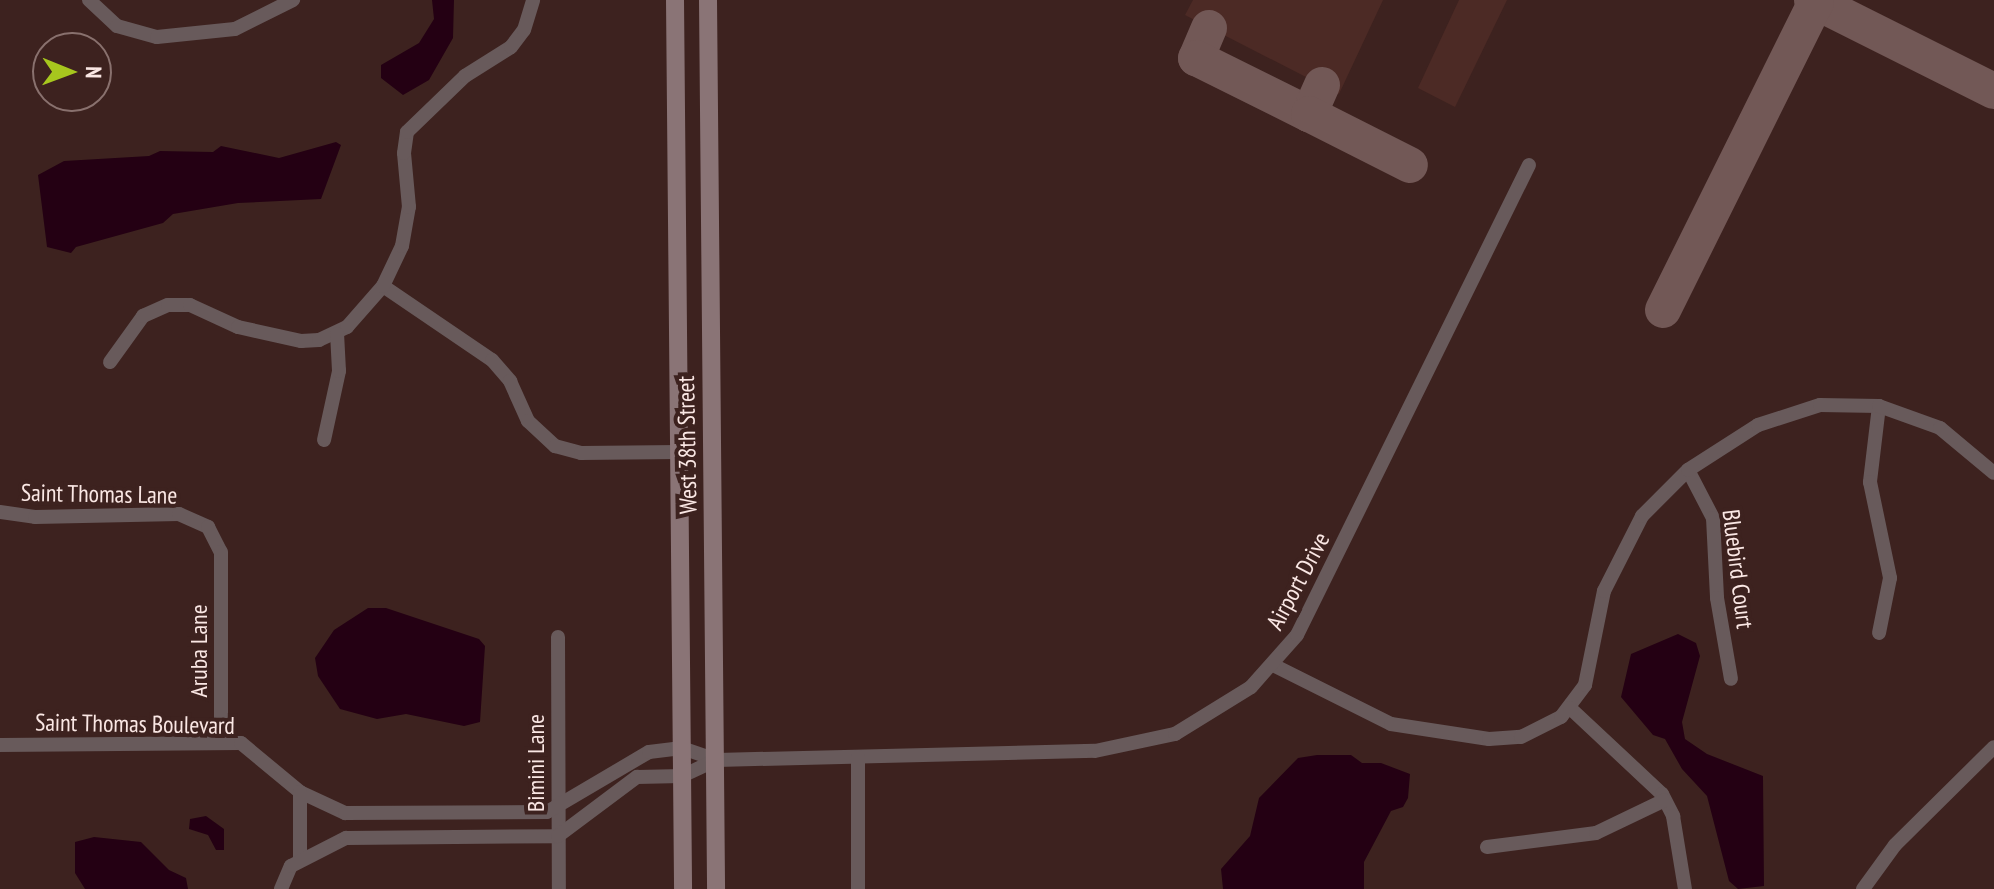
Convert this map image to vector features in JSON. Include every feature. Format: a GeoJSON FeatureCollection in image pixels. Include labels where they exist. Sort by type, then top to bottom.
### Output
{"type":"FeatureCollection","features":[{"type":"Feature","properties":{"kind":"main road","name":"West 38th Street"},"geometry":{"type":"LineString","coordinates":[[675,0],[683,889]]}},
{"type":"Feature","properties":{"kind":"main road","name":"West 38th Street"},"geometry":{"type":"LineString","coordinates":[[708,0],[716,889]]}},
{"type":"Feature","properties":{"kind":"street"},"geometry":{"type":"LineString","coordinates":[[89,0],[102,16],[138,35],[204,35],[259,20],[293,0]]}},
{"type":"Feature","properties":{"kind":"street"},"geometry":{"type":"LineString","coordinates":[[110,362],[143,316],[175,304],[284,339],[313,341],[337,334],[383,286],[406,234],[407,132],[465,76],[511,47],[524,30],[533,0]]}},
{"type":"Feature","properties":{"kind":"street","name":"Airport Drive"},"geometry":{"type":"LineString","coordinates":[[717,760],[1137,745],[1186,729],[1220,711],[1273,665],[1309,614],[1529,165]]}},
{"type":"Feature","properties":{"kind":"street"},"geometry":{"type":"LineString","coordinates":[[383,286],[492,360],[510,381],[528,421],[555,446],[576,453],[678,452]]}},
{"type":"Feature","properties":{"kind":"street"},"geometry":{"type":"LineString","coordinates":[[324,440],[339,371],[337,334]]}},
{"type":"Feature","properties":{"kind":"street"},"geometry":{"type":"LineString","coordinates":[[1273,665],[1361,712],[1421,731],[1515,738],[1545,728],[1570,708],[1591,669],[1599,608],[1618,554],[1650,506],[1688,470],[1788,413],[1832,404],[1879,406],[1940,428],[1994,473]]}},
{"type":"Feature","properties":{"kind":"street"},"geometry":{"type":"LineString","coordinates":[[1879,406],[1870,482],[1890,578],[1879,633]]}},
{"type":"Feature","properties":{"kind":"street","name":"Bluebird Court"},"geometry":{"type":"LineString","coordinates":[[1688,470],[1713,518],[1717,598],[1731,679]]}},
{"type":"Feature","properties":{"kind":"street","name":"Saint Thomas Lane"},"geometry":{"type":"LineString","coordinates":[[0,512],[35,517],[185,515],[208,527],[220,559]]}},
{"type":"Feature","properties":{"kind":"street","name":"Aruba Lane"},"geometry":{"type":"LineString","coordinates":[[220,559],[221,743]]}},
{"type":"Feature","properties":{"kind":"street","name":"Bimini Lane"},"geometry":{"type":"LineString","coordinates":[[558,637],[559,889]]}},
{"type":"Feature","properties":{"kind":"street"},"geometry":{"type":"LineString","coordinates":[[1570,708],[1647,776],[1665,800],[1673,816],[1685,889]]}},
{"type":"Feature","properties":{"kind":"street","name":"Saint Thomas Boulevard"},"geometry":{"type":"LineString","coordinates":[[0,745],[241,743],[300,792],[345,813],[557,810]]}},
{"type":"Feature","properties":{"kind":"street"},"geometry":{"type":"LineString","coordinates":[[1863,889],[1895,845],[1994,747]]}},
{"type":"Feature","properties":{"kind":"street"},"geometry":{"type":"LineString","coordinates":[[557,810],[618,766],[649,752],[682,748],[717,760]]}},
{"type":"Feature","properties":{"kind":"street"},"geometry":{"type":"LineString","coordinates":[[858,757],[858,889]]}},
{"type":"Feature","properties":{"kind":"street"},"geometry":{"type":"LineString","coordinates":[[300,859],[346,838],[558,836],[637,777],[682,776],[717,760]]}},
{"type":"Feature","properties":{"kind":"street"},"geometry":{"type":"LineString","coordinates":[[281,889],[300,859],[300,792]]}},
{"type":"Feature","properties":{"kind":"street"},"geometry":{"type":"LineString","coordinates":[[1487,847],[1596,833],[1665,800]]}},
{"type":"Feature","properties":{"kind":"street"},"geometry":{"type":"LineString","coordinates":[[345,813],[346,838]]}},
{"type":"Feature","properties":{"kind":"shaded area"},"geometry":{"type":"Polygon","coordinates":[[[432,0],[454,0],[453,38],[429,80],[403,95],[381,78],[381,65],[419,43],[434,19],[432,0]]]}},
{"type":"Feature","properties":{"kind":"shaded area"},"geometry":{"type":"Polygon","coordinates":[[[1193,0],[1383,0],[1339,94],[1185,15],[1193,0]]]}},
{"type":"Feature","properties":{"kind":"shaded area"},"geometry":{"type":"Polygon","coordinates":[[[1459,0],[1507,0],[1455,107],[1418,88],[1459,0]]]}},
{"type":"Feature","properties":{"kind":"shaded area"},"geometry":{"type":"Polygon","coordinates":[[[336,142],[341,145],[321,199],[238,203],[173,214],[163,223],[76,247],[71,253],[47,247],[38,175],[64,161],[149,156],[160,151],[213,152],[221,146],[279,158],[336,142]]]}},
{"type":"Feature","properties":{"kind":"shaded area"},"geometry":{"type":"Polygon","coordinates":[[[368,608],[386,608],[479,639],[485,646],[480,722],[464,726],[406,714],[377,719],[340,709],[318,676],[315,658],[334,630],[368,608]]]}},
{"type":"Feature","properties":{"kind":"shaded area"},"geometry":{"type":"Polygon","coordinates":[[[1678,634],[1696,643],[1700,656],[1682,722],[1685,739],[1707,754],[1763,776],[1764,886],[1738,889],[1729,881],[1707,796],[1682,769],[1665,739],[1653,735],[1621,697],[1631,654],[1678,634]]]}},
{"type":"Feature","properties":{"kind":"shaded area"},"geometry":{"type":"Polygon","coordinates":[[[1351,755],[1362,763],[1381,763],[1410,774],[1408,798],[1403,807],[1391,811],[1364,862],[1364,889],[1223,889],[1221,869],[1250,836],[1259,798],[1298,758],[1351,755]]]}},
{"type":"Feature","properties":{"kind":"shaded area"},"geometry":{"type":"Polygon","coordinates":[[[206,816],[224,829],[224,850],[216,850],[208,835],[189,829],[190,819],[206,816]]]}},
{"type":"Feature","properties":{"kind":"shaded area"},"geometry":{"type":"Polygon","coordinates":[[[94,837],[141,842],[169,870],[186,878],[188,889],[85,889],[75,873],[75,842],[94,837]]]}},
{"type":"Feature","properties":{"kind":"taxiway"},"geometry":{"type":"LineString","coordinates":[[1812,0],[1994,91]]}},
{"type":"Feature","properties":{"kind":"taxiway"},"geometry":{"type":"LineString","coordinates":[[1663,310],[1816,2]]}},
{"type":"Feature","properties":{"kind":"taxiway"},"geometry":{"type":"LineString","coordinates":[[1209,28],[1196,58],[1309,114]]}},
{"type":"Feature","properties":{"kind":"taxiway"},"geometry":{"type":"LineString","coordinates":[[1322,85],[1309,114],[1410,165]]}}]}
